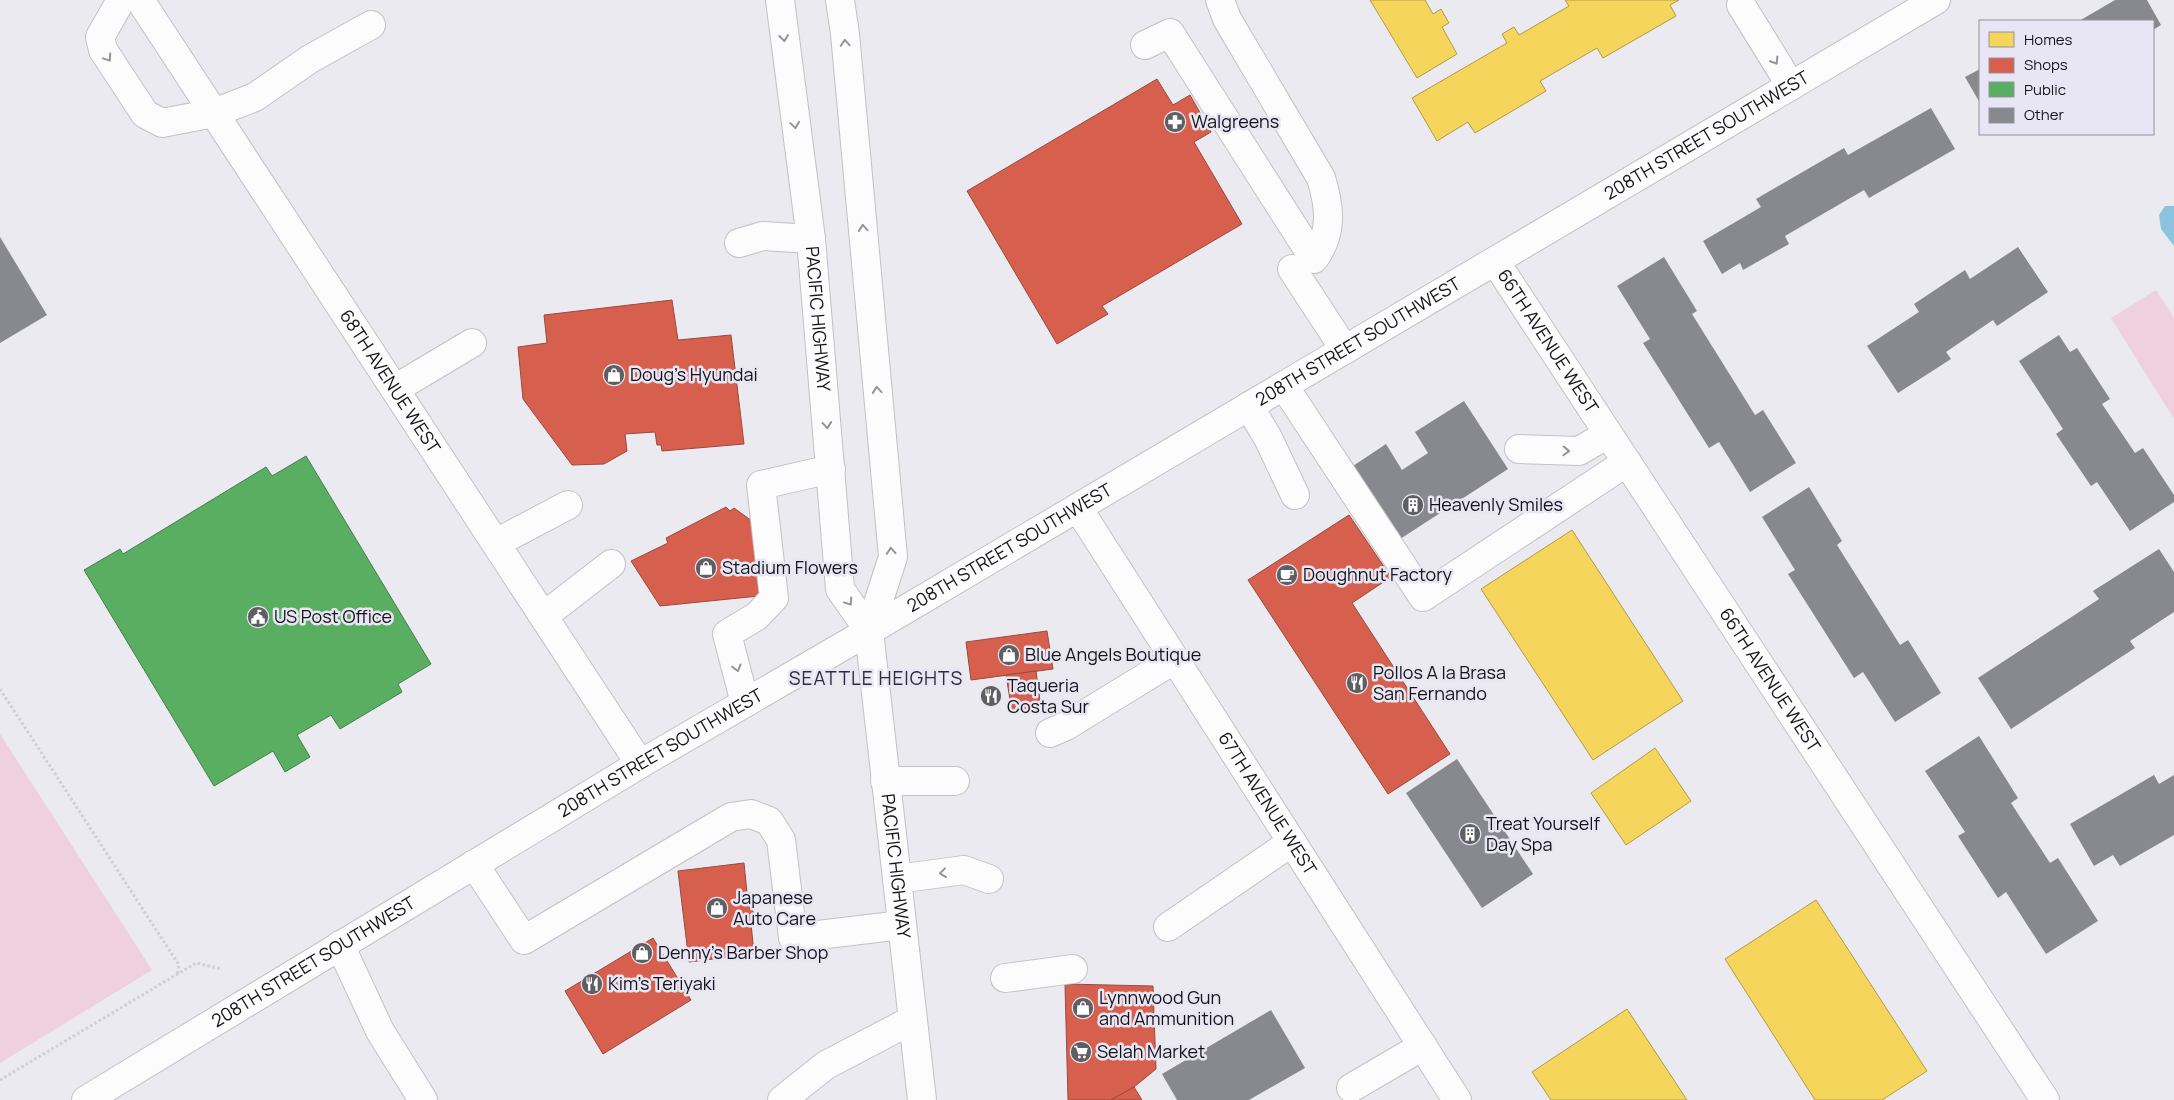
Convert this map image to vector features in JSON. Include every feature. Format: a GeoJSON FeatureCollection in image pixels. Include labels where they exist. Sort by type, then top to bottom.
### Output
{"type":"FeatureCollection","features":[{"type":"Feature","properties":{"kind":"main road"},"geometry":{"type":"LineString","coordinates":[[121,0],[100,37],[103,50],[145,114],[162,123],[214,113],[255,97],[310,59],[371,25]]}},
{"type":"Feature","properties":{"kind":"main road","name":"68TH AVENUE WEST"},"geometry":{"type":"LineString","coordinates":[[140,0],[640,764]]}},
{"type":"Feature","properties":{"kind":"main road","name":"PACIFIC HIGHWAY"},"geometry":{"type":"LineString","coordinates":[[780,0],[811,239],[840,589],[869,632]]}},
{"type":"Feature","properties":{"kind":"main road"},"geometry":{"type":"LineString","coordinates":[[1145,45],[1170,33],[1314,258],[1323,246],[1327,228],[1328,202],[1321,178],[1226,19],[1220,0]]}},
{"type":"Feature","properties":{"kind":"main road","name":"208TH STREET SOUTHWEST"},"geometry":{"type":"LineString","coordinates":[[86,1100],[640,764],[869,632],[1936,0]]}},
{"type":"Feature","properties":{"kind":"main road","name":"PACIFIC HIGHWAY"},"geometry":{"type":"LineString","coordinates":[[837,5],[892,557],[869,632],[922,1100]]}},
{"type":"Feature","properties":{"kind":"main road"},"geometry":{"type":"LineString","coordinates":[[1741,5],[1791,86]]}},
{"type":"Feature","properties":{"kind":"main road"},"geometry":{"type":"LineString","coordinates":[[739,243],[763,236],[811,239]]}},
{"type":"Feature","properties":{"kind":"main road","name":"66TH AVENUE WEST"},"geometry":{"type":"LineString","coordinates":[[1495,261],[2045,1100]]}},
{"type":"Feature","properties":{"kind":"main road"},"geometry":{"type":"LineString","coordinates":[[1292,269],[1345,350]]}},
{"type":"Feature","properties":{"kind":"main road"},"geometry":{"type":"LineString","coordinates":[[395,389],[472,343]]}},
{"type":"Feature","properties":{"kind":"main road"},"geometry":{"type":"LineString","coordinates":[[1284,386],[1423,598],[1627,462]]}},
{"type":"Feature","properties":{"kind":"main road"},"geometry":{"type":"LineString","coordinates":[[1248,406],[1268,438],[1295,495]]}},
{"type":"Feature","properties":{"kind":"main road"},"geometry":{"type":"LineString","coordinates":[[1519,449],[1579,451],[1608,434]]}},
{"type":"Feature","properties":{"kind":"main road"},"geometry":{"type":"LineString","coordinates":[[746,702],[727,634],[757,616],[774,598],[761,485],[830,469]]}},
{"type":"Feature","properties":{"kind":"main road"},"geometry":{"type":"LineString","coordinates":[[496,543],[568,505]]}},
{"type":"Feature","properties":{"kind":"main road","name":"67TH AVENUE WEST"},"geometry":{"type":"LineString","coordinates":[[1078,508],[1457,1100]]}},
{"type":"Feature","properties":{"kind":"main road"},"geometry":{"type":"LineString","coordinates":[[544,616],[611,564]]}},
{"type":"Feature","properties":{"kind":"main road"},"geometry":{"type":"LineString","coordinates":[[1050,733],[1066,726],[1175,659]]}},
{"type":"Feature","properties":{"kind":"main road"},"geometry":{"type":"LineString","coordinates":[[886,781],[955,781]]}},
{"type":"Feature","properties":{"kind":"main road"},"geometry":{"type":"LineString","coordinates":[[474,864],[524,940],[731,817],[751,814],[769,821],[781,840],[793,938],[902,925]]}},
{"type":"Feature","properties":{"kind":"main road"},"geometry":{"type":"LineString","coordinates":[[1168,927],[1292,842]]}},
{"type":"Feature","properties":{"kind":"main road"},"geometry":{"type":"LineString","coordinates":[[897,879],[964,870],[988,879]]}},
{"type":"Feature","properties":{"kind":"main road"},"geometry":{"type":"LineString","coordinates":[[340,945],[380,1031],[423,1100]]}},
{"type":"Feature","properties":{"kind":"main road"},"geometry":{"type":"LineString","coordinates":[[1005,978],[1073,969]]}},
{"type":"Feature","properties":{"kind":"main road"},"geometry":{"type":"LineString","coordinates":[[781,1098],[826,1065],[912,1020]]}},
{"type":"Feature","properties":{"kind":"main road"},"geometry":{"type":"LineString","coordinates":[[1351,1088],[1423,1046]]}},
{"type":"Feature","properties":{"kind":"path"},"geometry":{"type":"LineString","coordinates":[[0,689],[179,965],[177,976]]}},
{"type":"Feature","properties":{"kind":"path"},"geometry":{"type":"LineString","coordinates":[[0,1080],[196,963],[222,969]]}},
{"type":"Feature","properties":{"kind":"shaded area"},"geometry":{"type":"Polygon","coordinates":[[[2156,290],[2174,318],[2174,419],[2111,318],[2156,290]]]}},
{"type":"Feature","properties":{"kind":"shaded area"},"geometry":{"type":"Polygon","coordinates":[[[0,734],[152,970],[0,1063],[0,734]]]}},
{"type":"Feature","properties":{"kind":"water"},"geometry":{"type":"Polygon","coordinates":[[[2165,206],[2174,206],[2174,246],[2161,229],[2159,215],[2165,206]]]}},
{"type":"Feature","properties":{"kind":"building: Homes"},"geometry":{"type":"Polygon","coordinates":[[[1370,0],[1425,0],[1433,14],[1441,9],[1449,23],[1442,27],[1457,54],[1417,78],[1370,0]]]}},
{"type":"Feature","properties":{"kind":"building: Homes"},"geometry":{"type":"Polygon","coordinates":[[[1565,0],[1679,0],[1670,5],[1676,16],[1603,58],[1597,48],[1540,81],[1546,91],[1475,133],[1468,122],[1437,141],[1412,98],[1507,43],[1502,34],[1514,27],[1519,35],[1569,6],[1565,0]]]}},
{"type":"Feature","properties":{"kind":"building: Homes"},"geometry":{"type":"Polygon","coordinates":[[[1572,530],[1683,701],[1593,760],[1481,589],[1572,530]]]}},
{"type":"Feature","properties":{"kind":"building: Homes"},"geometry":{"type":"Polygon","coordinates":[[[1655,748],[1691,801],[1626,845],[1591,793],[1655,748]]]}},
{"type":"Feature","properties":{"kind":"building: Homes"},"geometry":{"type":"Polygon","coordinates":[[[1816,900],[1927,1071],[1882,1100],[1815,1100],[1725,959],[1816,900]]]}},
{"type":"Feature","properties":{"kind":"building: Homes"},"geometry":{"type":"Polygon","coordinates":[[[1627,1009],[1687,1100],[1551,1100],[1532,1072],[1627,1009]]]}},
{"type":"Feature","properties":{"kind":"building: Shops","name":"Walgreens"},"geometry":{"type":"Polygon","coordinates":[[[1157,79],[1173,105],[1190,95],[1211,132],[1194,142],[1242,224],[1102,306],[1108,314],[1057,344],[967,191],[1157,79]]]}},
{"type":"Feature","properties":{"kind":"building: Shops"},"geometry":{"type":"Polygon","coordinates":[[[672,300],[678,340],[731,335],[744,444],[662,451],[661,445],[657,445],[655,432],[625,434],[627,451],[604,464],[572,465],[523,399],[518,347],[547,343],[544,315],[672,300]]]}},
{"type":"Feature","properties":{"kind":"building: Shops"},"geometry":{"type":"Polygon","coordinates":[[[726,507],[730,511],[734,508],[752,521],[759,596],[660,606],[631,561],[668,543],[666,538],[726,507]]]}},
{"type":"Feature","properties":{"kind":"building: Shops"},"geometry":{"type":"Polygon","coordinates":[[[1349,515],[1391,577],[1352,603],[1450,754],[1388,794],[1248,580],[1349,515]]]}},
{"type":"Feature","properties":{"kind":"building: Shops","name":"Blue Angels Boutique"},"geometry":{"type":"Polygon","coordinates":[[[1047,631],[1053,669],[971,680],[966,642],[1047,631]]]}},
{"type":"Feature","properties":{"kind":"building: Shops"},"geometry":{"type":"Polygon","coordinates":[[[1036,671],[1041,708],[1012,712],[1006,675],[1036,671]]]}},
{"type":"Feature","properties":{"kind":"building: Shops","name":"Japanese Auto Care"},"geometry":{"type":"Polygon","coordinates":[[[744,863],[747,893],[751,893],[754,922],[751,923],[754,954],[689,962],[678,871],[744,863]]]}},
{"type":"Feature","properties":{"kind":"building: Shops"},"geometry":{"type":"Polygon","coordinates":[[[653,938],[691,1000],[603,1054],[565,991],[653,938]]]}},
{"type":"Feature","properties":{"kind":"building: Shops"},"geometry":{"type":"Polygon","coordinates":[[[1065,984],[1153,986],[1156,1069],[1134,1087],[1111,1100],[1068,1100],[1065,984]]]}},
{"type":"Feature","properties":{"kind":"building: Shops"},"geometry":{"type":"Polygon","coordinates":[[[1134,1087],[1142,1100],[1111,1100],[1134,1087]]]}},
{"type":"Feature","properties":{"kind":"building: Public","name":"US Post Office"},"geometry":{"type":"Polygon","coordinates":[[[306,456],[431,664],[398,684],[402,692],[340,729],[331,715],[297,735],[310,757],[285,772],[273,751],[214,786],[84,570],[120,549],[123,554],[266,467],[272,476],[306,456]]]}},
{"type":"Feature","properties":{"kind":"building: Other"},"geometry":{"type":"Polygon","coordinates":[[[2115,0],[2147,0],[2161,25],[2154,29],[2154,20],[2081,20],[2115,0]]]}},
{"type":"Feature","properties":{"kind":"building: Other"},"geometry":{"type":"Polygon","coordinates":[[[1979,70],[1979,101],[1965,77],[1979,70]]]}},
{"type":"Feature","properties":{"kind":"building: Other"},"geometry":{"type":"Polygon","coordinates":[[[1931,108],[1955,149],[1869,198],[1864,190],[1785,236],[1789,244],[1743,270],[1740,263],[1722,274],[1703,241],[1761,207],[1756,199],[1844,148],[1848,155],[1931,108]]]}},
{"type":"Feature","properties":{"kind":"building: Other"},"geometry":{"type":"Polygon","coordinates":[[[0,237],[47,315],[0,343],[0,237]]]}},
{"type":"Feature","properties":{"kind":"building: Other"},"geometry":{"type":"Polygon","coordinates":[[[2018,247],[2048,292],[1997,326],[1993,320],[1946,352],[1951,359],[1898,393],[1867,346],[1919,312],[1914,304],[1965,270],[1970,279],[2018,247]]]}},
{"type":"Feature","properties":{"kind":"building: Other"},"geometry":{"type":"Polygon","coordinates":[[[1664,257],[1697,311],[1692,314],[1755,415],[1763,410],[1796,463],[1750,492],[1719,442],[1709,448],[1643,343],[1650,339],[1617,286],[1664,257]]]}},
{"type":"Feature","properties":{"kind":"building: Other"},"geometry":{"type":"Polygon","coordinates":[[[2059,335],[2070,352],[2077,348],[2110,399],[2102,404],[2135,453],[2143,448],[2174,495],[2174,502],[2130,531],[2097,482],[2091,486],[2056,434],[2063,429],[2019,361],[2059,335]]]}},
{"type":"Feature","properties":{"kind":"building: Other","name":"Heavenly Smiles"},"geometry":{"type":"Polygon","coordinates":[[[1464,401],[1508,469],[1397,541],[1350,468],[1386,444],[1402,470],[1428,453],[1415,432],[1464,401]]]}},
{"type":"Feature","properties":{"kind":"building: Other"},"geometry":{"type":"Polygon","coordinates":[[[1809,487],[1842,541],[1837,545],[1900,645],[1908,640],[1941,693],[1895,722],[1863,672],[1854,678],[1788,574],[1795,570],[1762,517],[1809,487]]]}},
{"type":"Feature","properties":{"kind":"building: Other"},"geometry":{"type":"Polygon","coordinates":[[[2159,549],[2174,572],[2174,612],[2130,641],[2135,648],[2011,729],[1978,678],[2099,599],[2093,591],[2159,549]]]}},
{"type":"Feature","properties":{"kind":"building: Other"},"geometry":{"type":"Polygon","coordinates":[[[1979,736],[2018,798],[2011,803],[2050,863],[2058,858],[2098,921],[2046,954],[2006,892],[1998,898],[1958,836],[1965,832],[1925,771],[1979,736]]]}},
{"type":"Feature","properties":{"kind":"building: Other","name":"Treat Yourself Day Spa"},"geometry":{"type":"Polygon","coordinates":[[[1457,759],[1533,874],[1482,908],[1406,793],[1457,759]]]}},
{"type":"Feature","properties":{"kind":"building: Other"},"geometry":{"type":"Polygon","coordinates":[[[2154,775],[2159,784],[2174,775],[2174,835],[2120,866],[2113,855],[2094,866],[2070,824],[2154,775]]]}},
{"type":"Feature","properties":{"kind":"building: Other"},"geometry":{"type":"Polygon","coordinates":[[[1271,1010],[1305,1068],[1249,1100],[1177,1100],[1162,1074],[1271,1010]]]}},
{"type":"Feature","properties":{"kind":"place","name":"Walgreens"},"geometry":{"type":"Point","coordinates":[1175,122]}},
{"type":"Feature","properties":{"kind":"place","name":"Doug's Hyundai"},"geometry":{"type":"Point","coordinates":[614,375]}},
{"type":"Feature","properties":{"kind":"place","name":"Heavenly Smiles"},"geometry":{"type":"Point","coordinates":[1413,505]}},
{"type":"Feature","properties":{"kind":"place","name":"Stadium Flowers"},"geometry":{"type":"Point","coordinates":[706,568]}},
{"type":"Feature","properties":{"kind":"place","name":"Doughnut Factory"},"geometry":{"type":"Point","coordinates":[1287,575]}},
{"type":"Feature","properties":{"kind":"place","name":"US Post Office"},"geometry":{"type":"Point","coordinates":[258,617]}},
{"type":"Feature","properties":{"kind":"place","name":"Blue Angels Boutique"},"geometry":{"type":"Point","coordinates":[1009,655]}},
{"type":"Feature","properties":{"kind":"place","name":"Pollos A la Brasa San Fernando"},"geometry":{"type":"Point","coordinates":[1357,683]}},
{"type":"Feature","properties":{"kind":"place","name":"Taqueria Costa Sur"},"geometry":{"type":"Point","coordinates":[991,696]}},
{"type":"Feature","properties":{"kind":"place","name":"Treat Yourself Day Spa"},"geometry":{"type":"Point","coordinates":[1470,834]}},
{"type":"Feature","properties":{"kind":"place","name":"Japanese Auto Care"},"geometry":{"type":"Point","coordinates":[717,908]}},
{"type":"Feature","properties":{"kind":"place","name":"Denny's Barber Shop"},"geometry":{"type":"Point","coordinates":[642,953]}},
{"type":"Feature","properties":{"kind":"place","name":"Kim's Teriyaki"},"geometry":{"type":"Point","coordinates":[592,984]}},
{"type":"Feature","properties":{"kind":"place","name":"Lynnwood Gun and Ammunition"},"geometry":{"type":"Point","coordinates":[1083,1008]}},
{"type":"Feature","properties":{"kind":"place","name":"Selah Market"},"geometry":{"type":"Point","coordinates":[1081,1052]}},
{"type":"Feature","properties":{"kind":"district","name":"SEATTLE HEIGHTS"},"geometry":{"type":"Point","coordinates":[876,678]}}]}
